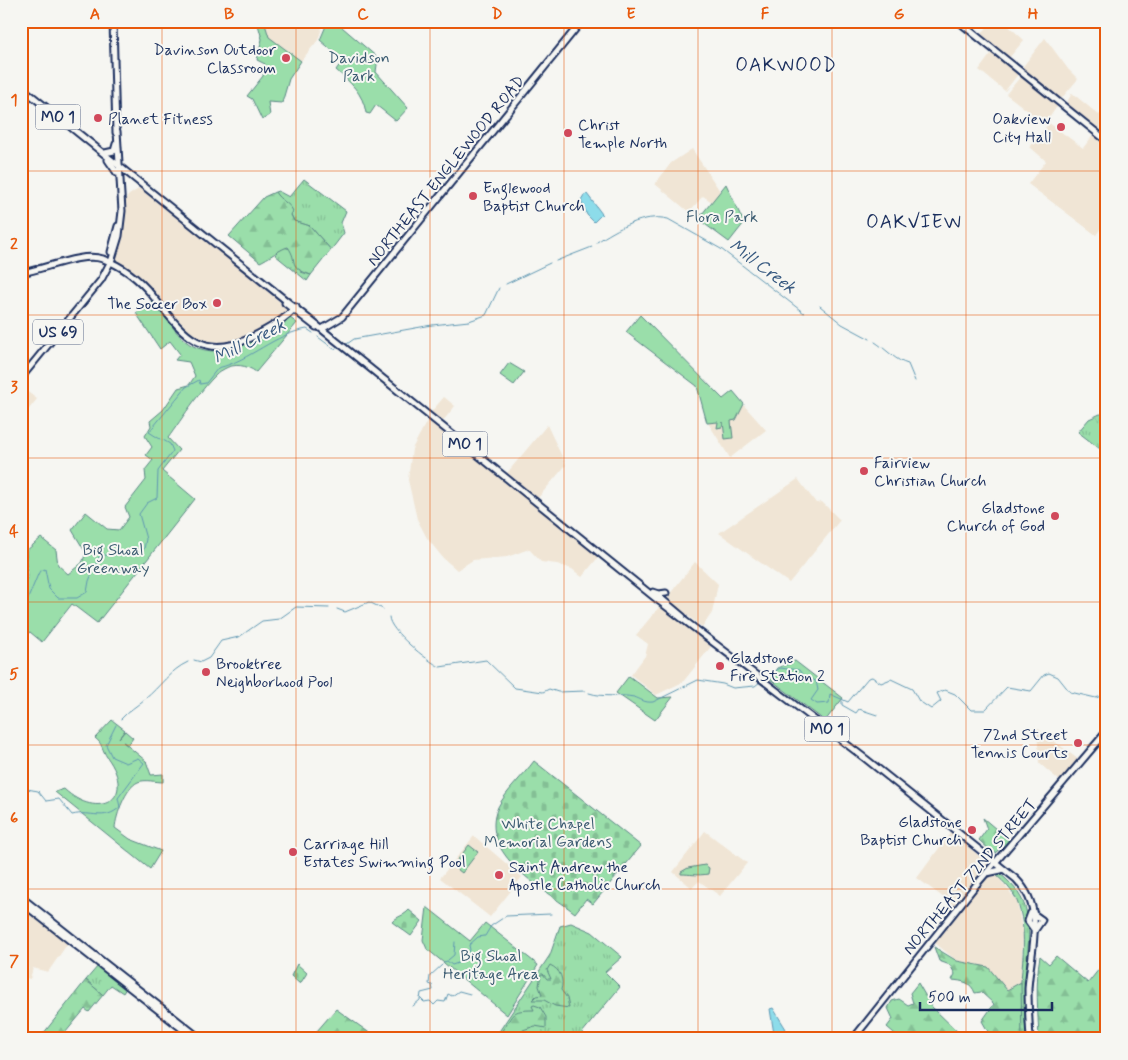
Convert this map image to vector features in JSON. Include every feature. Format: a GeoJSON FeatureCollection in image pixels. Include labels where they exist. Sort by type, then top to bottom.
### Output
{"type":"FeatureCollection","features":[{"type":"Feature","properties":{"kind":"main road","name":"US 69"},"geometry":{"type":"LineString","coordinates":[[109,263],[119,220],[113,21]]}},
{"type":"Feature","properties":{"kind":"main road","name":"NORTHEAST ENGLEWOOD ROAD"},"geometry":{"type":"LineString","coordinates":[[322,330],[346,312],[582,21]]}},
{"type":"Feature","properties":{"kind":"main road"},"geometry":{"type":"LineString","coordinates":[[958,21],[1107,140]]}},
{"type":"Feature","properties":{"kind":"main road","name":"MO 1"},"geometry":{"type":"LineString","coordinates":[[21,87],[279,295],[318,329],[322,330]]}},
{"type":"Feature","properties":{"kind":"main road","name":"US 69"},"geometry":{"type":"LineString","coordinates":[[21,378],[94,287],[109,263],[121,228],[121,184],[116,143],[117,131]]}},
{"type":"Feature","properties":{"kind":"main road"},"geometry":{"type":"LineString","coordinates":[[105,154],[114,151],[116,143]]}},
{"type":"Feature","properties":{"kind":"main road","name":"MO 1"},"geometry":{"type":"LineString","coordinates":[[94,146],[108,160],[118,166]]}},
{"type":"Feature","properties":{"kind":"main road"},"geometry":{"type":"LineString","coordinates":[[118,166],[132,177]]}},
{"type":"Feature","properties":{"kind":"main road"},"geometry":{"type":"LineString","coordinates":[[121,184],[124,180],[132,177]]}},
{"type":"Feature","properties":{"kind":"main road"},"geometry":{"type":"LineString","coordinates":[[21,273],[93,257],[109,263],[136,279],[152,295],[179,329],[193,340],[221,346],[240,343],[267,329],[295,309]]}},
{"type":"Feature","properties":{"kind":"main road","name":"MO 1"},"geometry":{"type":"LineString","coordinates":[[295,309],[317,324],[322,330],[629,575],[663,597],[684,619],[995,863],[1020,889],[1033,914]]}},
{"type":"Feature","properties":{"kind":"main road"},"geometry":{"type":"LineString","coordinates":[[317,324],[328,326]]}},
{"type":"Feature","properties":{"kind":"main road","name":"MO 1"},"geometry":{"type":"LineString","coordinates":[[638,582],[663,597],[684,619]]}},
{"type":"Feature","properties":{"kind":"main road","name":"NORTHEAST 72ND STREET"},"geometry":{"type":"LineString","coordinates":[[853,1039],[995,863],[1107,731]]}},
{"type":"Feature","properties":{"kind":"main road","name":"MO 1"},"geometry":{"type":"LineString","coordinates":[[968,841],[995,863]]}},
{"type":"Feature","properties":{"kind":"main road"},"geometry":{"type":"LineString","coordinates":[[987,873],[1003,870],[1002,856],[990,857]]}},
{"type":"Feature","properties":{"kind":"main road","name":"MO 1"},"geometry":{"type":"LineString","coordinates":[[1003,870],[1015,878],[1029,897],[1033,914],[1035,931],[1028,988],[1030,1039]]}},
{"type":"Feature","properties":{"kind":"main road"},"geometry":{"type":"LineString","coordinates":[[21,898],[201,1039]]}},
{"type":"Feature","properties":{"kind":"main road"},"geometry":{"type":"LineString","coordinates":[[21,902],[195,1039]]}},
{"type":"Feature","properties":{"kind":"main road"},"geometry":{"type":"LineString","coordinates":[[1033,914],[1042,920],[1035,931],[1028,921],[1033,914]]}},
{"type":"Feature","properties":{"kind":"shaded area"},"geometry":{"type":"Polygon","coordinates":[[[264,21],[318,21],[323,25],[318,40],[301,61],[269,37],[264,21]]]}},
{"type":"Feature","properties":{"kind":"shaded area"},"geometry":{"type":"Polygon","coordinates":[[[992,21],[1003,21],[1024,40],[1009,58],[980,36],[992,21]]]}},
{"type":"Feature","properties":{"kind":"shaded area"},"geometry":{"type":"Polygon","coordinates":[[[1045,38],[1068,69],[1078,79],[1061,99],[1021,69],[1045,38]]]}},
{"type":"Feature","properties":{"kind":"shaded area"},"geometry":{"type":"Polygon","coordinates":[[[993,51],[1019,73],[1005,91],[979,70],[993,51]]]}},
{"type":"Feature","properties":{"kind":"shaded area"},"geometry":{"type":"Polygon","coordinates":[[[1022,75],[1058,105],[1045,124],[1006,94],[1022,75]]]}},
{"type":"Feature","properties":{"kind":"shaded area"},"geometry":{"type":"Polygon","coordinates":[[[1072,93],[1099,115],[1103,110],[1107,113],[1107,130],[1103,134],[1066,104],[1072,93]]]}},
{"type":"Feature","properties":{"kind":"shaded area"},"geometry":{"type":"Polygon","coordinates":[[[1049,123],[1083,148],[1094,134],[1107,144],[1107,220],[1096,235],[1028,184],[1046,161],[1030,147],[1049,123]]]}},
{"type":"Feature","properties":{"kind":"shaded area"},"geometry":{"type":"Polygon","coordinates":[[[692,149],[720,191],[712,202],[703,196],[689,212],[655,184],[671,163],[692,149]]]}},
{"type":"Feature","properties":{"kind":"shaded area"},"geometry":{"type":"Polygon","coordinates":[[[140,188],[288,309],[280,318],[249,335],[226,343],[201,340],[188,335],[139,278],[114,262],[123,202],[129,195],[140,188]]]}},
{"type":"Feature","properties":{"kind":"shaded area"},"geometry":{"type":"Polygon","coordinates":[[[21,387],[37,399],[21,419],[21,387]]]}},
{"type":"Feature","properties":{"kind":"shaded area"},"geometry":{"type":"Polygon","coordinates":[[[732,392],[766,430],[730,458],[705,418],[732,392]]]}},
{"type":"Feature","properties":{"kind":"shaded area"},"geometry":{"type":"Polygon","coordinates":[[[444,397],[455,406],[443,421],[431,412],[444,397]]]}},
{"type":"Feature","properties":{"kind":"shaded area"},"geometry":{"type":"Polygon","coordinates":[[[428,419],[600,555],[582,577],[572,569],[557,564],[541,562],[529,549],[507,557],[473,560],[457,570],[443,558],[427,538],[417,519],[408,480],[412,449],[428,419]]]}},
{"type":"Feature","properties":{"kind":"shaded area"},"geometry":{"type":"Polygon","coordinates":[[[547,425],[566,465],[538,498],[507,473],[547,425]]]}},
{"type":"Feature","properties":{"kind":"shaded area"},"geometry":{"type":"Polygon","coordinates":[[[798,479],[816,503],[822,502],[840,520],[789,583],[719,533],[798,479]]]}},
{"type":"Feature","properties":{"kind":"shaded area"},"geometry":{"type":"Polygon","coordinates":[[[695,562],[718,584],[712,613],[702,627],[668,600],[669,595],[695,562]]]}},
{"type":"Feature","properties":{"kind":"shaded area"},"geometry":{"type":"Polygon","coordinates":[[[660,606],[713,644],[683,682],[656,695],[631,675],[645,656],[648,644],[636,635],[660,606]]]}},
{"type":"Feature","properties":{"kind":"shaded area"},"geometry":{"type":"Polygon","coordinates":[[[1037,728],[1079,760],[1061,782],[1039,763],[1037,728]]]}},
{"type":"Feature","properties":{"kind":"shaded area"},"geometry":{"type":"Polygon","coordinates":[[[705,831],[747,863],[720,896],[699,881],[692,888],[673,872],[705,831]]]}},
{"type":"Feature","properties":{"kind":"shaded area"},"geometry":{"type":"Polygon","coordinates":[[[951,832],[986,862],[1017,901],[1023,936],[1021,982],[1007,990],[987,967],[957,961],[929,938],[955,906],[917,878],[951,832]]]}},
{"type":"Feature","properties":{"kind":"shaded area"},"geometry":{"type":"Polygon","coordinates":[[[474,836],[522,877],[490,917],[440,878],[474,836]]]}},
{"type":"Feature","properties":{"kind":"shaded area"},"geometry":{"type":"Polygon","coordinates":[[[21,905],[68,943],[48,972],[33,968],[30,979],[26,978],[28,967],[21,965],[21,905]]]}},
{"type":"Feature","properties":{"kind":"green space","name":"Davidson Park"},"geometry":{"type":"Polygon","coordinates":[[[257,21],[264,21],[269,37],[301,61],[289,79],[282,103],[268,102],[270,115],[262,120],[252,99],[247,96],[263,76],[265,64],[257,60],[262,39],[257,21]]]}},
{"type":"Feature","properties":{"kind":"green space","name":"Davidson Park"},"geometry":{"type":"Polygon","coordinates":[[[328,21],[335,21],[378,58],[376,72],[408,108],[396,121],[376,105],[370,114],[366,113],[359,94],[336,70],[343,60],[320,40],[328,21]]]}},
{"type":"Feature","properties":{"kind":"green space"},"geometry":{"type":"Polygon","coordinates":[[[304,179],[346,211],[341,223],[344,233],[331,250],[310,226],[294,221],[285,202],[278,198],[275,192],[278,191],[289,197],[304,179]]]}},
{"type":"Feature","properties":{"kind":"green space","name":"Flora Park"},"geometry":{"type":"Polygon","coordinates":[[[726,184],[744,223],[729,242],[698,219],[726,184]]]}},
{"type":"Feature","properties":{"kind":"green space"},"geometry":{"type":"Polygon","coordinates":[[[275,192],[293,211],[291,215],[294,221],[310,226],[331,250],[311,275],[298,269],[288,247],[260,262],[229,236],[264,197],[275,192]]]}},
{"type":"Feature","properties":{"kind":"green space"},"geometry":{"type":"Polygon","coordinates":[[[283,247],[291,249],[301,272],[311,275],[307,281],[275,255],[283,247]]]}},
{"type":"Feature","properties":{"kind":"green space","name":"Big Shoal Greenway"},"geometry":{"type":"Polygon","coordinates":[[[154,301],[180,336],[191,345],[204,350],[217,351],[243,345],[256,340],[290,318],[297,323],[256,372],[245,366],[236,365],[228,367],[217,374],[202,390],[168,438],[179,450],[162,471],[195,499],[97,623],[72,604],[42,642],[30,632],[21,637],[21,585],[28,577],[26,551],[41,538],[56,550],[58,565],[68,574],[82,563],[86,553],[72,530],[86,512],[107,529],[119,530],[129,517],[125,507],[146,480],[145,470],[153,460],[146,455],[152,447],[145,436],[151,426],[150,421],[163,410],[178,388],[189,385],[195,376],[189,362],[175,360],[180,354],[170,341],[160,349],[136,313],[154,301]]]}},
{"type":"Feature","properties":{"kind":"green space"},"geometry":{"type":"Polygon","coordinates":[[[640,315],[723,399],[733,391],[744,404],[736,420],[731,421],[733,438],[725,439],[723,422],[722,427],[717,428],[718,422],[707,423],[697,386],[626,332],[640,315]]]}},
{"type":"Feature","properties":{"kind":"green space"},"geometry":{"type":"Polygon","coordinates":[[[509,363],[524,372],[514,385],[500,375],[509,363]]]}},
{"type":"Feature","properties":{"kind":"green space"},"geometry":{"type":"Polygon","coordinates":[[[1100,414],[1107,415],[1107,449],[1104,452],[1078,432],[1089,419],[1100,414]]]}},
{"type":"Feature","properties":{"kind":"green space"},"geometry":{"type":"Polygon","coordinates":[[[795,661],[843,698],[825,721],[770,679],[777,668],[795,661]]]}},
{"type":"Feature","properties":{"kind":"green space"},"geometry":{"type":"Polygon","coordinates":[[[629,676],[658,698],[673,697],[655,720],[616,693],[629,676]]]}},
{"type":"Feature","properties":{"kind":"green space"},"geometry":{"type":"Polygon","coordinates":[[[112,720],[125,730],[119,738],[125,731],[133,738],[128,745],[123,742],[146,761],[151,775],[163,774],[163,782],[141,781],[129,789],[117,816],[115,828],[130,839],[161,851],[150,869],[55,792],[64,789],[77,799],[89,804],[101,804],[110,801],[116,794],[118,785],[115,772],[101,745],[95,738],[112,720]]]}},
{"type":"Feature","properties":{"kind":"green space","name":"White Chapel Memorial Gardens"},"geometry":{"type":"Polygon","coordinates":[[[534,761],[641,846],[593,904],[586,899],[575,913],[517,869],[505,855],[497,840],[494,824],[498,807],[505,795],[534,761]]]}},
{"type":"Feature","properties":{"kind":"green space"},"geometry":{"type":"Polygon","coordinates":[[[983,818],[1009,840],[994,854],[979,840],[987,829],[983,818]]]}},
{"type":"Feature","properties":{"kind":"green space"},"geometry":{"type":"Polygon","coordinates":[[[469,845],[478,852],[462,873],[453,866],[469,845]]]}},
{"type":"Feature","properties":{"kind":"green space"},"geometry":{"type":"Polygon","coordinates":[[[705,865],[709,868],[708,874],[681,874],[681,872],[688,868],[705,865]]]}},
{"type":"Feature","properties":{"kind":"green space"},"geometry":{"type":"Polygon","coordinates":[[[999,873],[1018,893],[1027,913],[1029,936],[1024,1000],[1027,1039],[1022,1039],[1020,1016],[1023,947],[1022,923],[1017,901],[1008,887],[996,875],[999,873]]]}},
{"type":"Feature","properties":{"kind":"green space","name":"Big Shoal Heritage Area"},"geometry":{"type":"Polygon","coordinates":[[[427,907],[470,941],[485,923],[538,965],[507,1015],[427,949],[423,940],[427,907]]]}},
{"type":"Feature","properties":{"kind":"green space"},"geometry":{"type":"Polygon","coordinates":[[[409,910],[422,921],[411,936],[392,922],[409,910]]]}},
{"type":"Feature","properties":{"kind":"green space"},"geometry":{"type":"Polygon","coordinates":[[[571,923],[592,932],[622,957],[605,972],[620,987],[577,1039],[494,1039],[550,955],[560,926],[571,923]]]}},
{"type":"Feature","properties":{"kind":"green space"},"geometry":{"type":"Polygon","coordinates":[[[934,947],[957,961],[988,967],[1007,990],[1021,982],[1022,1039],[987,1039],[990,1035],[982,1021],[994,1004],[981,992],[975,993],[971,986],[966,983],[952,980],[955,974],[950,965],[939,961],[934,947]]]}},
{"type":"Feature","properties":{"kind":"green space"},"geometry":{"type":"Polygon","coordinates":[[[1040,956],[1049,964],[1056,956],[1088,983],[1107,959],[1107,1039],[1039,1039],[1037,987],[1040,956]]]}},
{"type":"Feature","properties":{"kind":"green space"},"geometry":{"type":"Polygon","coordinates":[[[297,964],[307,973],[300,984],[291,976],[297,964]]]}},
{"type":"Feature","properties":{"kind":"green space"},"geometry":{"type":"Polygon","coordinates":[[[550,965],[561,976],[561,990],[567,998],[569,1008],[555,1006],[544,1000],[532,1000],[536,996],[542,995],[539,986],[541,974],[547,979],[551,979],[547,970],[550,965]]]}},
{"type":"Feature","properties":{"kind":"green space"},"geometry":{"type":"Polygon","coordinates":[[[98,966],[126,988],[123,993],[111,985],[103,995],[86,980],[98,966]]]}},
{"type":"Feature","properties":{"kind":"green space"},"geometry":{"type":"Polygon","coordinates":[[[86,980],[103,995],[89,1012],[85,1009],[60,1039],[39,1039],[86,980]]]}},
{"type":"Feature","properties":{"kind":"green space"},"geometry":{"type":"Polygon","coordinates":[[[918,983],[932,1007],[965,1039],[955,1039],[944,1034],[942,1039],[901,1039],[887,1027],[893,1019],[888,1008],[892,1001],[899,999],[908,1005],[913,1003],[910,993],[918,983]]]}},
{"type":"Feature","properties":{"kind":"green space"},"geometry":{"type":"Polygon","coordinates":[[[532,1006],[540,1007],[546,1017],[546,1028],[535,1026],[523,1030],[522,1039],[502,1039],[501,1032],[511,1017],[517,1012],[534,1010],[532,1006]]]}},
{"type":"Feature","properties":{"kind":"green space"},"geometry":{"type":"Polygon","coordinates":[[[336,1009],[371,1034],[367,1039],[310,1039],[336,1009]]]}},
{"type":"Feature","properties":{"kind":"water"},"geometry":{"type":"Polygon","coordinates":[[[587,194],[602,214],[594,222],[587,215],[581,200],[587,194]]]}},
{"type":"Feature","properties":{"kind":"water"},"geometry":{"type":"Polygon","coordinates":[[[773,1008],[786,1029],[774,1034],[770,1009],[773,1008]]]}},
{"type":"Feature","properties":{"kind":"waterway","name":"Mill Creek"},"geometry":{"type":"LineString","coordinates":[[597,242],[622,227],[640,220],[650,218],[668,219],[721,249],[804,313]]}},
{"type":"Feature","properties":{"kind":"waterway","name":"Mill Creek"},"geometry":{"type":"LineString","coordinates":[[556,261],[592,247]]}},
{"type":"Feature","properties":{"kind":"waterway","name":"Mill Creek"},"geometry":{"type":"LineString","coordinates":[[506,284],[550,263]]}},
{"type":"Feature","properties":{"kind":"waterway","name":"Mill Creek"},"geometry":{"type":"LineString","coordinates":[[347,344],[354,339],[432,325],[469,321],[486,315],[499,288]]}},
{"type":"Feature","properties":{"kind":"waterway","name":"Mill Creek"},"geometry":{"type":"LineString","coordinates":[[820,306],[842,324],[870,339]]}},
{"type":"Feature","properties":{"kind":"waterway","name":"Mill Creek"},"geometry":{"type":"LineString","coordinates":[[160,439],[149,432],[186,387],[199,380],[200,384],[206,383],[218,368],[241,359],[284,336],[307,329],[313,333]]}},
{"type":"Feature","properties":{"kind":"waterway","name":"Mill Creek"},"geometry":{"type":"LineString","coordinates":[[318,337],[334,349],[338,348]]}},
{"type":"Feature","properties":{"kind":"waterway","name":"Mill Creek"},"geometry":{"type":"LineString","coordinates":[[875,342],[895,358],[908,364],[915,381]]}},
{"type":"Feature","properties":{"kind":"waterway","name":"Mill Creek"},"geometry":{"type":"LineString","coordinates":[[21,621],[26,618],[27,601],[39,572],[45,569],[49,589],[58,598],[77,598],[87,592],[89,581],[99,557],[111,554],[126,555],[137,553],[144,549],[146,539],[139,514],[147,503],[157,498],[158,471],[173,451],[170,444],[163,440]]}},
{"type":"Feature","properties":{"kind":"waterway"},"geometry":{"type":"LineString","coordinates":[[337,609],[345,612],[369,602],[383,609]]}},
{"type":"Feature","properties":{"kind":"waterway"},"geometry":{"type":"LineString","coordinates":[[194,660],[201,662],[209,658],[221,641],[239,637],[262,621],[279,619],[296,607],[329,608]]}},
{"type":"Feature","properties":{"kind":"waterway"},"geometry":{"type":"LineString","coordinates":[[389,617],[395,630],[402,637],[427,659],[440,667],[486,660],[515,688],[543,692],[549,689],[558,692],[585,691]]}},
{"type":"Feature","properties":{"kind":"waterway"},"geometry":{"type":"LineString","coordinates":[[121,719],[176,669],[188,662]]}},
{"type":"Feature","properties":{"kind":"waterway"},"geometry":{"type":"LineString","coordinates":[[767,677],[780,668],[788,669]]}},
{"type":"Feature","properties":{"kind":"waterway"},"geometry":{"type":"LineString","coordinates":[[791,669],[799,670],[804,677],[816,681],[818,690],[811,700],[817,704],[829,703],[830,694],[848,702],[868,678],[872,677],[881,683],[891,679],[912,689],[919,701],[931,709],[941,701],[937,693],[945,690],[955,694],[971,710],[985,710],[1007,687],[1031,691],[1044,675],[1049,673],[1058,677],[1070,692],[1096,698],[1101,696]]}},
{"type":"Feature","properties":{"kind":"waterway"},"geometry":{"type":"LineString","coordinates":[[589,693],[628,696],[653,702],[698,680],[723,684],[733,688],[755,686],[760,682]]}},
{"type":"Feature","properties":{"kind":"waterway"},"geometry":{"type":"LineString","coordinates":[[842,701],[842,705],[856,713],[859,709],[877,715]]}},
{"type":"Feature","properties":{"kind":"waterway"},"geometry":{"type":"LineString","coordinates":[[21,788],[38,791],[46,801],[59,799],[72,815],[103,815],[114,811],[120,807],[118,798],[144,763],[138,758],[126,763],[112,757],[106,745],[116,725]]}},
{"type":"Feature","properties":{"kind":"waterway"},"geometry":{"type":"LineString","coordinates":[[444,962],[447,961],[452,965],[458,963],[470,950],[469,945],[478,937],[485,936],[491,926],[506,916],[551,914]]}},
{"type":"Feature","properties":{"kind":"waterway"},"geometry":{"type":"LineString","coordinates":[[448,960],[454,955],[455,942]]}},
{"type":"Feature","properties":{"kind":"waterway"},"geometry":{"type":"LineString","coordinates":[[413,1006],[420,1000],[421,993],[433,990],[432,985],[429,984],[430,976],[442,965]]}},
{"type":"Feature","properties":{"kind":"waterway"},"geometry":{"type":"LineString","coordinates":[[420,998],[424,1002],[430,1001],[434,1005],[438,1001],[445,1002],[448,994],[452,996],[459,991],[470,994]]}},
{"type":"Feature","properties":{"kind":"place","name":"Davinson Outdoor Classroom"},"geometry":{"type":"Point","coordinates":[286,58]}},
{"type":"Feature","properties":{"kind":"place","name":"Planet Fitness"},"geometry":{"type":"Point","coordinates":[98,118]}},
{"type":"Feature","properties":{"kind":"place","name":"Oakview City Hall"},"geometry":{"type":"Point","coordinates":[1061,127]}},
{"type":"Feature","properties":{"kind":"place","name":"Christ Temple North"},"geometry":{"type":"Point","coordinates":[568,133]}},
{"type":"Feature","properties":{"kind":"place","name":"Englewood Baptist Church"},"geometry":{"type":"Point","coordinates":[473,196]}},
{"type":"Feature","properties":{"kind":"place","name":"The Soccer Box"},"geometry":{"type":"Point","coordinates":[217,303]}},
{"type":"Feature","properties":{"kind":"place","name":"Fairview Christian Church"},"geometry":{"type":"Point","coordinates":[864,471]}},
{"type":"Feature","properties":{"kind":"place","name":"Gladstone Church of God"},"geometry":{"type":"Point","coordinates":[1055,516]}},
{"type":"Feature","properties":{"kind":"place","name":"Gladstone Fire Station 2"},"geometry":{"type":"Point","coordinates":[720,666]}},
{"type":"Feature","properties":{"kind":"place","name":"Brooktree Neighborhood Pool"},"geometry":{"type":"Point","coordinates":[206,672]}},
{"type":"Feature","properties":{"kind":"place","name":"72nd Street Tennis Courts"},"geometry":{"type":"Point","coordinates":[1078,743]}},
{"type":"Feature","properties":{"kind":"place","name":"Gladstone Baptist Church"},"geometry":{"type":"Point","coordinates":[972,830]}},
{"type":"Feature","properties":{"kind":"place","name":"Carriage Hill Estates Swimming Pool"},"geometry":{"type":"Point","coordinates":[293,852]}},
{"type":"Feature","properties":{"kind":"place","name":"Saint Andrew the Apostle Catholic Church"},"geometry":{"type":"Point","coordinates":[499,875]}},
{"type":"Feature","properties":{"kind":"district","name":"OAKWOOD"},"geometry":{"type":"Point","coordinates":[786,64]}},
{"type":"Feature","properties":{"kind":"district","name":"OAKVIEW"},"geometry":{"type":"Point","coordinates":[914,221]}}]}
